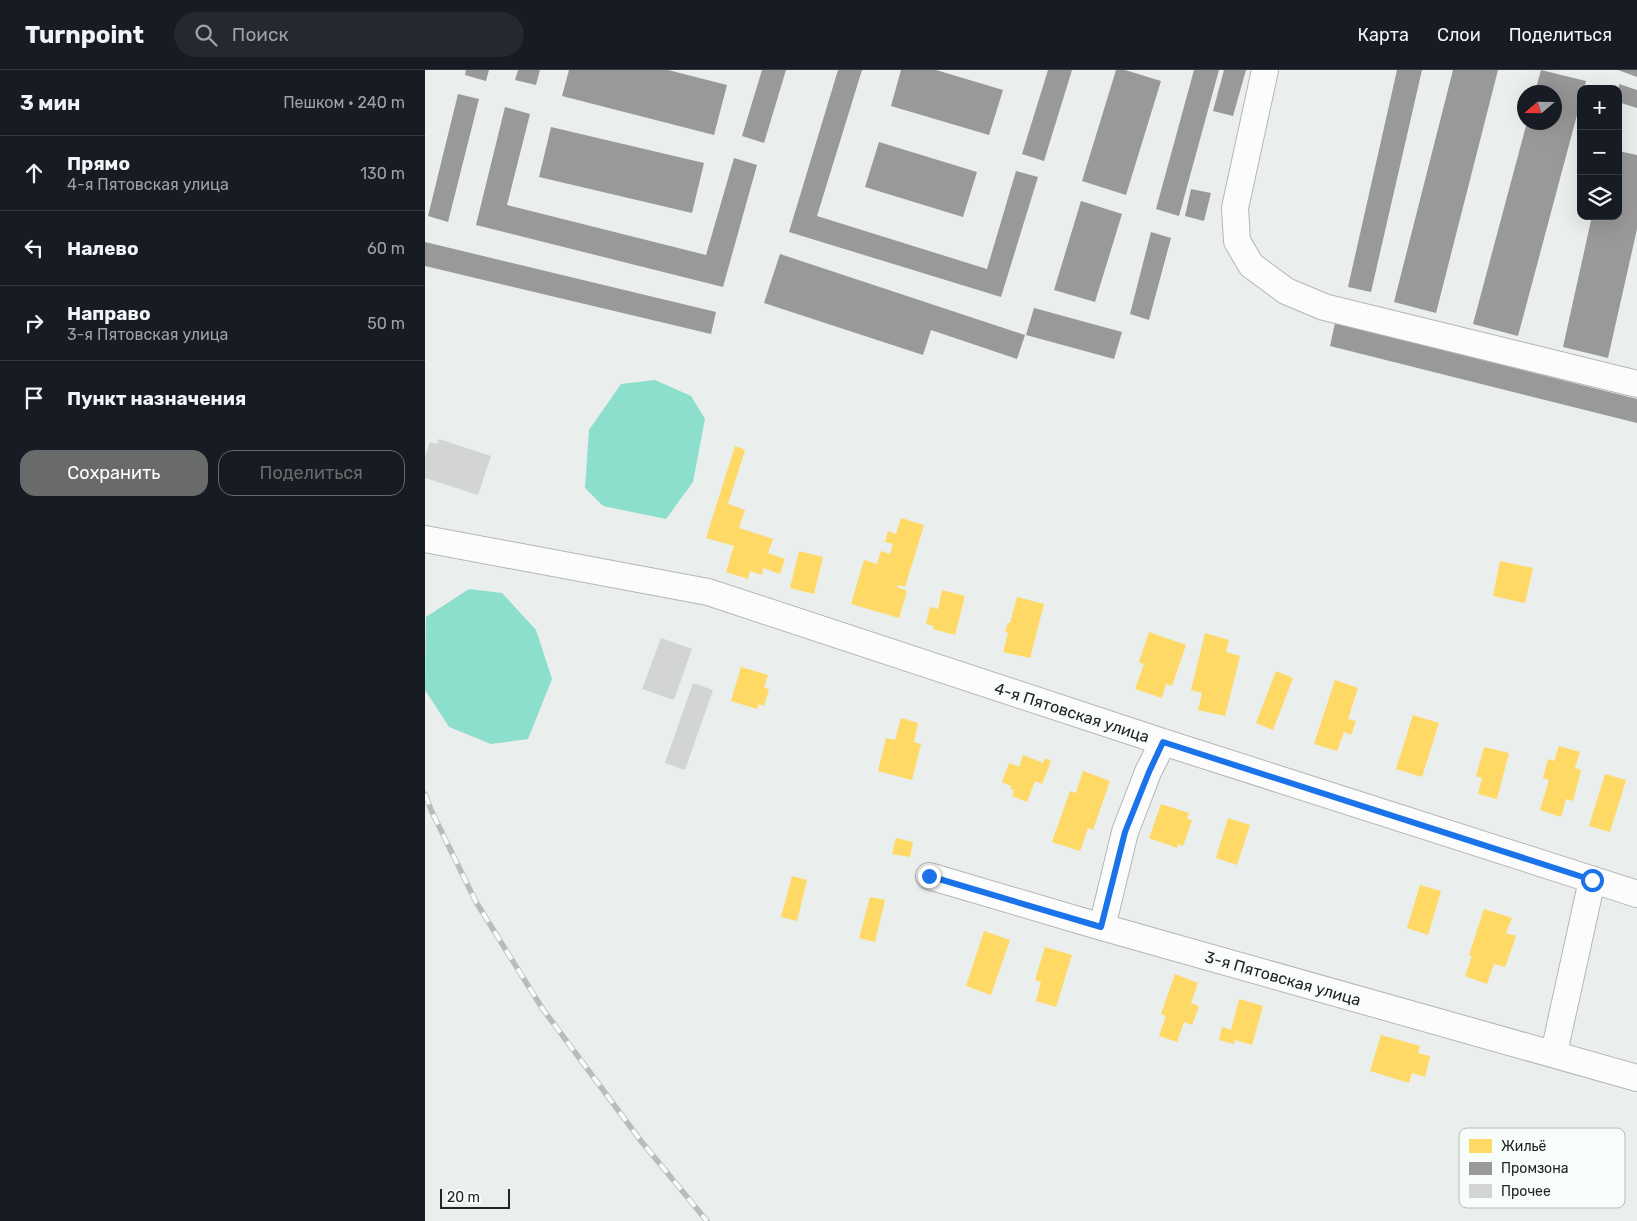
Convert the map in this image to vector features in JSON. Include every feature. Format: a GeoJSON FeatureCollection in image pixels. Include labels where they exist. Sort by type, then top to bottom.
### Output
{"type":"FeatureCollection","features":[{"type":"Feature","properties":{"kind":"street"},"geometry":{"type":"LineString","coordinates":[[1265,70],[1235,208],[1237,240],[1251,265],[1286,291],[1324,307],[1637,384]]}},
{"type":"Feature","properties":{"kind":"street","name":"4-я Пятовская улица"},"geometry":{"type":"LineString","coordinates":[[425,539],[708,592],[1163,742],[1637,894]]}},
{"type":"Feature","properties":{"kind":"street"},"geometry":{"type":"LineString","coordinates":[[1101,927],[1125,832],[1163,742]]}},
{"type":"Feature","properties":{"kind":"street","name":"3-я Пятовская улица"},"geometry":{"type":"LineString","coordinates":[[929,876],[1101,927],[1554,1053],[1637,1078]]}},
{"type":"Feature","properties":{"kind":"street"},"geometry":{"type":"LineString","coordinates":[[1554,1053],[1592,880]]}},
{"type":"Feature","properties":{"kind":"shaded area"},"geometry":{"type":"Polygon","coordinates":[[[655,380],[691,396],[705,419],[693,482],[666,519],[603,506],[585,488],[589,430],[621,384],[655,380]]]}},
{"type":"Feature","properties":{"kind":"shaded area"},"geometry":{"type":"Polygon","coordinates":[[[469,589],[502,593],[536,630],[552,679],[528,739],[491,744],[449,727],[425,690],[426,617],[469,589]]]}},
{"type":"Feature","properties":{"kind":"building: Жильё"},"geometry":{"type":"Polygon","coordinates":[[[735,446],[745,450],[728,504],[745,510],[739,528],[773,539],[768,553],[785,559],[780,574],[763,568],[762,575],[750,571],[748,579],[726,572],[734,546],[706,538],[735,446]]]}},
{"type":"Feature","properties":{"kind":"building: Жильё"},"geometry":{"type":"Polygon","coordinates":[[[901,518],[924,525],[905,587],[898,585],[897,587],[907,591],[899,618],[851,604],[864,560],[877,564],[881,551],[890,554],[893,544],[885,542],[888,531],[896,534],[901,518]]]}},
{"type":"Feature","properties":{"kind":"building: Жильё"},"geometry":{"type":"Polygon","coordinates":[[[799,551],[823,557],[814,594],[790,588],[799,551]]]}},
{"type":"Feature","properties":{"kind":"building: Жильё"},"geometry":{"type":"Polygon","coordinates":[[[1500,561],[1533,568],[1525,603],[1493,596],[1500,561]]]}},
{"type":"Feature","properties":{"kind":"building: Жильё"},"geometry":{"type":"Polygon","coordinates":[[[942,590],[965,596],[955,635],[933,629],[934,626],[926,624],[930,607],[938,609],[942,590]]]}},
{"type":"Feature","properties":{"kind":"building: Жильё"},"geometry":{"type":"Polygon","coordinates":[[[1017,597],[1044,604],[1030,658],[1003,652],[1008,633],[1005,632],[1008,623],[1010,623],[1017,597]]]}},
{"type":"Feature","properties":{"kind":"building: Жильё"},"geometry":{"type":"Polygon","coordinates":[[[1149,632],[1186,645],[1172,686],[1166,684],[1162,698],[1135,689],[1144,664],[1139,662],[1149,632]]]}},
{"type":"Feature","properties":{"kind":"building: Жильё"},"geometry":{"type":"Polygon","coordinates":[[[1205,633],[1229,640],[1226,652],[1240,656],[1225,716],[1198,710],[1202,693],[1191,690],[1205,633]]]}},
{"type":"Feature","properties":{"kind":"building: Жильё"},"geometry":{"type":"Polygon","coordinates":[[[741,667],[768,675],[764,687],[769,689],[764,706],[759,704],[757,709],[731,701],[741,667]]]}},
{"type":"Feature","properties":{"kind":"building: Жильё"},"geometry":{"type":"Polygon","coordinates":[[[1276,671],[1293,678],[1273,730],[1256,723],[1276,671]]]}},
{"type":"Feature","properties":{"kind":"building: Жильё"},"geometry":{"type":"Polygon","coordinates":[[[1335,680],[1358,688],[1348,719],[1356,721],[1351,735],[1344,732],[1337,751],[1314,744],[1335,680]]]}},
{"type":"Feature","properties":{"kind":"building: Жильё"},"geometry":{"type":"Polygon","coordinates":[[[1413,715],[1439,723],[1422,777],[1396,769],[1413,715]]]}},
{"type":"Feature","properties":{"kind":"building: Жильё"},"geometry":{"type":"Polygon","coordinates":[[[901,718],[918,723],[914,742],[921,744],[912,780],[878,771],[886,738],[895,740],[901,718]]]}},
{"type":"Feature","properties":{"kind":"building: Жильё"},"geometry":{"type":"Polygon","coordinates":[[[1559,746],[1580,752],[1575,768],[1581,770],[1573,801],[1566,799],[1561,817],[1540,810],[1549,780],[1543,778],[1548,759],[1554,761],[1559,746]]]}},
{"type":"Feature","properties":{"kind":"building: Жильё"},"geometry":{"type":"Polygon","coordinates":[[[1484,747],[1509,753],[1497,799],[1478,794],[1482,778],[1476,776],[1484,747]]]}},
{"type":"Feature","properties":{"kind":"building: Жильё"},"geometry":{"type":"Polygon","coordinates":[[[1023,755],[1043,763],[1045,758],[1051,761],[1042,784],[1035,781],[1027,802],[1012,796],[1014,790],[1010,789],[1011,786],[1002,782],[1009,763],[1019,767],[1023,755]]]}},
{"type":"Feature","properties":{"kind":"building: Жильё"},"geometry":{"type":"Polygon","coordinates":[[[1083,771],[1110,781],[1093,830],[1088,828],[1080,851],[1052,842],[1070,791],[1076,793],[1083,771]]]}},
{"type":"Feature","properties":{"kind":"building: Жильё"},"geometry":{"type":"Polygon","coordinates":[[[1605,774],[1626,780],[1610,832],[1589,826],[1605,774]]]}},
{"type":"Feature","properties":{"kind":"building: Жильё"},"geometry":{"type":"Polygon","coordinates":[[[1161,804],[1189,813],[1187,819],[1192,820],[1183,846],[1178,844],[1177,848],[1149,838],[1161,804]]]}},
{"type":"Feature","properties":{"kind":"building: Жильё"},"geometry":{"type":"Polygon","coordinates":[[[1228,818],[1250,825],[1237,865],[1216,858],[1228,818]]]}},
{"type":"Feature","properties":{"kind":"building: Жильё"},"geometry":{"type":"Polygon","coordinates":[[[896,838],[913,842],[910,857],[892,854],[896,838]]]}},
{"type":"Feature","properties":{"kind":"building: Жильё"},"geometry":{"type":"Polygon","coordinates":[[[792,876],[807,880],[797,921],[781,917],[792,876]]]}},
{"type":"Feature","properties":{"kind":"building: Жильё"},"geometry":{"type":"Polygon","coordinates":[[[1420,885],[1441,891],[1428,935],[1407,928],[1420,885]]]}},
{"type":"Feature","properties":{"kind":"building: Жильё"},"geometry":{"type":"Polygon","coordinates":[[[870,897],[885,900],[875,942],[859,938],[870,897]]]}},
{"type":"Feature","properties":{"kind":"building: Жильё"},"geometry":{"type":"Polygon","coordinates":[[[1484,909],[1512,918],[1506,933],[1516,936],[1505,967],[1494,964],[1487,984],[1465,976],[1472,956],[1469,955],[1484,909]]]}},
{"type":"Feature","properties":{"kind":"building: Жильё"},"geometry":{"type":"Polygon","coordinates":[[[984,931],[1010,940],[991,995],[966,986],[984,931]]]}},
{"type":"Feature","properties":{"kind":"building: Жильё"},"geometry":{"type":"Polygon","coordinates":[[[1045,947],[1072,955],[1056,1007],[1036,1001],[1041,982],[1035,980],[1045,947]]]}},
{"type":"Feature","properties":{"kind":"building: Жильё"},"geometry":{"type":"Polygon","coordinates":[[[1175,974],[1198,983],[1191,1003],[1199,1006],[1192,1025],[1184,1022],[1177,1042],[1159,1036],[1166,1016],[1161,1014],[1175,974]]]}},
{"type":"Feature","properties":{"kind":"building: Жильё"},"geometry":{"type":"Polygon","coordinates":[[[1239,999],[1263,1006],[1252,1045],[1235,1040],[1234,1044],[1219,1040],[1222,1027],[1231,1030],[1239,999]]]}},
{"type":"Feature","properties":{"kind":"building: Жильё"},"geometry":{"type":"Polygon","coordinates":[[[1381,1035],[1420,1046],[1418,1053],[1430,1056],[1425,1077],[1412,1073],[1409,1083],[1370,1071],[1381,1035]]]}},
{"type":"Feature","properties":{"kind":"building: Промзона"},"geometry":{"type":"Polygon","coordinates":[[[466,70],[489,70],[486,81],[465,75],[466,70]]]}},
{"type":"Feature","properties":{"kind":"building: Промзона"},"geometry":{"type":"Polygon","coordinates":[[[518,70],[540,70],[536,85],[515,80],[518,70]]]}},
{"type":"Feature","properties":{"kind":"building: Промзона"},"geometry":{"type":"Polygon","coordinates":[[[569,70],[668,70],[727,85],[714,135],[562,96],[569,70]]]}},
{"type":"Feature","properties":{"kind":"building: Промзона"},"geometry":{"type":"Polygon","coordinates":[[[762,70],[786,70],[764,143],[742,136],[762,70]]]}},
{"type":"Feature","properties":{"kind":"building: Промзона"},"geometry":{"type":"Polygon","coordinates":[[[838,70],[862,70],[817,216],[987,269],[1016,171],[1038,177],[1001,297],[789,232],[838,70]]]}},
{"type":"Feature","properties":{"kind":"building: Промзона"},"geometry":{"type":"Polygon","coordinates":[[[901,70],[936,70],[1003,90],[989,135],[891,106],[901,70]]]}},
{"type":"Feature","properties":{"kind":"building: Промзона"},"geometry":{"type":"Polygon","coordinates":[[[1048,70],[1072,70],[1044,161],[1022,154],[1048,70]]]}},
{"type":"Feature","properties":{"kind":"building: Промзона"},"geometry":{"type":"Polygon","coordinates":[[[1116,70],[1125,70],[1161,81],[1126,195],[1082,181],[1116,70]]]}},
{"type":"Feature","properties":{"kind":"building: Промзона"},"geometry":{"type":"Polygon","coordinates":[[[1194,70],[1219,70],[1179,216],[1156,209],[1194,70]]]}},
{"type":"Feature","properties":{"kind":"building: Промзона"},"geometry":{"type":"Polygon","coordinates":[[[1224,70],[1246,70],[1233,116],[1213,111],[1224,70]]]}},
{"type":"Feature","properties":{"kind":"building: Промзона"},"geometry":{"type":"Polygon","coordinates":[[[1397,70],[1422,70],[1371,292],[1348,287],[1397,70]]]}},
{"type":"Feature","properties":{"kind":"building: Промзона"},"geometry":{"type":"Polygon","coordinates":[[[1453,70],[1498,70],[1436,313],[1394,302],[1453,70]]]}},
{"type":"Feature","properties":{"kind":"building: Промзона"},"geometry":{"type":"Polygon","coordinates":[[[1541,70],[1586,81],[1585,85],[1577,85],[1577,115],[1518,336],[1473,324],[1525,130],[1562,130],[1562,85],[1537,85],[1541,70]]]}},
{"type":"Feature","properties":{"kind":"building: Промзона"},"geometry":{"type":"Polygon","coordinates":[[[1618,70],[1637,70],[1637,77],[1618,70]]]}},
{"type":"Feature","properties":{"kind":"building: Промзона"},"geometry":{"type":"Polygon","coordinates":[[[1622,85],[1637,90],[1637,108],[1622,103],[1622,85]]]}},
{"type":"Feature","properties":{"kind":"building: Промзона"},"geometry":{"type":"Polygon","coordinates":[[[458,94],[479,99],[448,222],[428,216],[458,94]]]}},
{"type":"Feature","properties":{"kind":"building: Промзона"},"geometry":{"type":"Polygon","coordinates":[[[505,107],[530,114],[507,205],[706,255],[734,158],[757,165],[723,287],[476,225],[505,107]]]}},
{"type":"Feature","properties":{"kind":"building: Промзона"},"geometry":{"type":"Polygon","coordinates":[[[551,127],[704,163],[692,213],[539,177],[551,127]]]}},
{"type":"Feature","properties":{"kind":"building: Промзона"},"geometry":{"type":"Polygon","coordinates":[[[879,142],[977,172],[963,217],[865,187],[879,142]]]}},
{"type":"Feature","properties":{"kind":"building: Промзона"},"geometry":{"type":"Polygon","coordinates":[[[1622,152],[1637,155],[1637,229],[1608,358],[1563,347],[1591,220],[1622,220],[1622,152]]]}},
{"type":"Feature","properties":{"kind":"building: Промзона"},"geometry":{"type":"Polygon","coordinates":[[[1191,189],[1211,193],[1204,221],[1185,216],[1191,189]]]}},
{"type":"Feature","properties":{"kind":"building: Промзона"},"geometry":{"type":"Polygon","coordinates":[[[1081,201],[1122,214],[1095,302],[1054,290],[1081,201]]]}},
{"type":"Feature","properties":{"kind":"building: Промзона"},"geometry":{"type":"Polygon","coordinates":[[[1151,232],[1171,238],[1149,320],[1130,314],[1151,232]]]}},
{"type":"Feature","properties":{"kind":"building: Промзона"},"geometry":{"type":"Polygon","coordinates":[[[425,242],[716,312],[711,334],[425,266],[425,242]]]}},
{"type":"Feature","properties":{"kind":"building: Промзона"},"geometry":{"type":"Polygon","coordinates":[[[780,254],[1025,335],[1017,359],[931,330],[923,355],[764,303],[780,254]]]}},
{"type":"Feature","properties":{"kind":"building: Промзона"},"geometry":{"type":"Polygon","coordinates":[[[1034,308],[1122,332],[1114,359],[1026,335],[1034,308]]]}},
{"type":"Feature","properties":{"kind":"building: Промзона"},"geometry":{"type":"Polygon","coordinates":[[[1335,323],[1637,399],[1637,423],[1330,346],[1335,323]]]}},
{"type":"Feature","properties":{"kind":"building: Прочее"},"geometry":{"type":"Polygon","coordinates":[[[439,439],[491,456],[478,495],[425,478],[425,456],[430,442],[437,444],[439,439]]]}},
{"type":"Feature","properties":{"kind":"building: Прочее"},"geometry":{"type":"Polygon","coordinates":[[[661,638],[692,649],[674,700],[642,689],[661,638]]]}},
{"type":"Feature","properties":{"kind":"building: Прочее"},"geometry":{"type":"Polygon","coordinates":[[[693,683],[713,690],[685,770],[665,763],[693,683]]]}},
{"type":"Feature","properties":{"kind":"railway"},"geometry":{"type":"LineString","coordinates":[[425,794],[476,902],[542,1008],[641,1141],[707,1221]]}},
{"type":"Feature","properties":{"kind":"route"},"geometry":{"type":"LineString","coordinates":[[929,876],[1101,927],[1125,832],[1163,742],[1592,880]]}}]}
